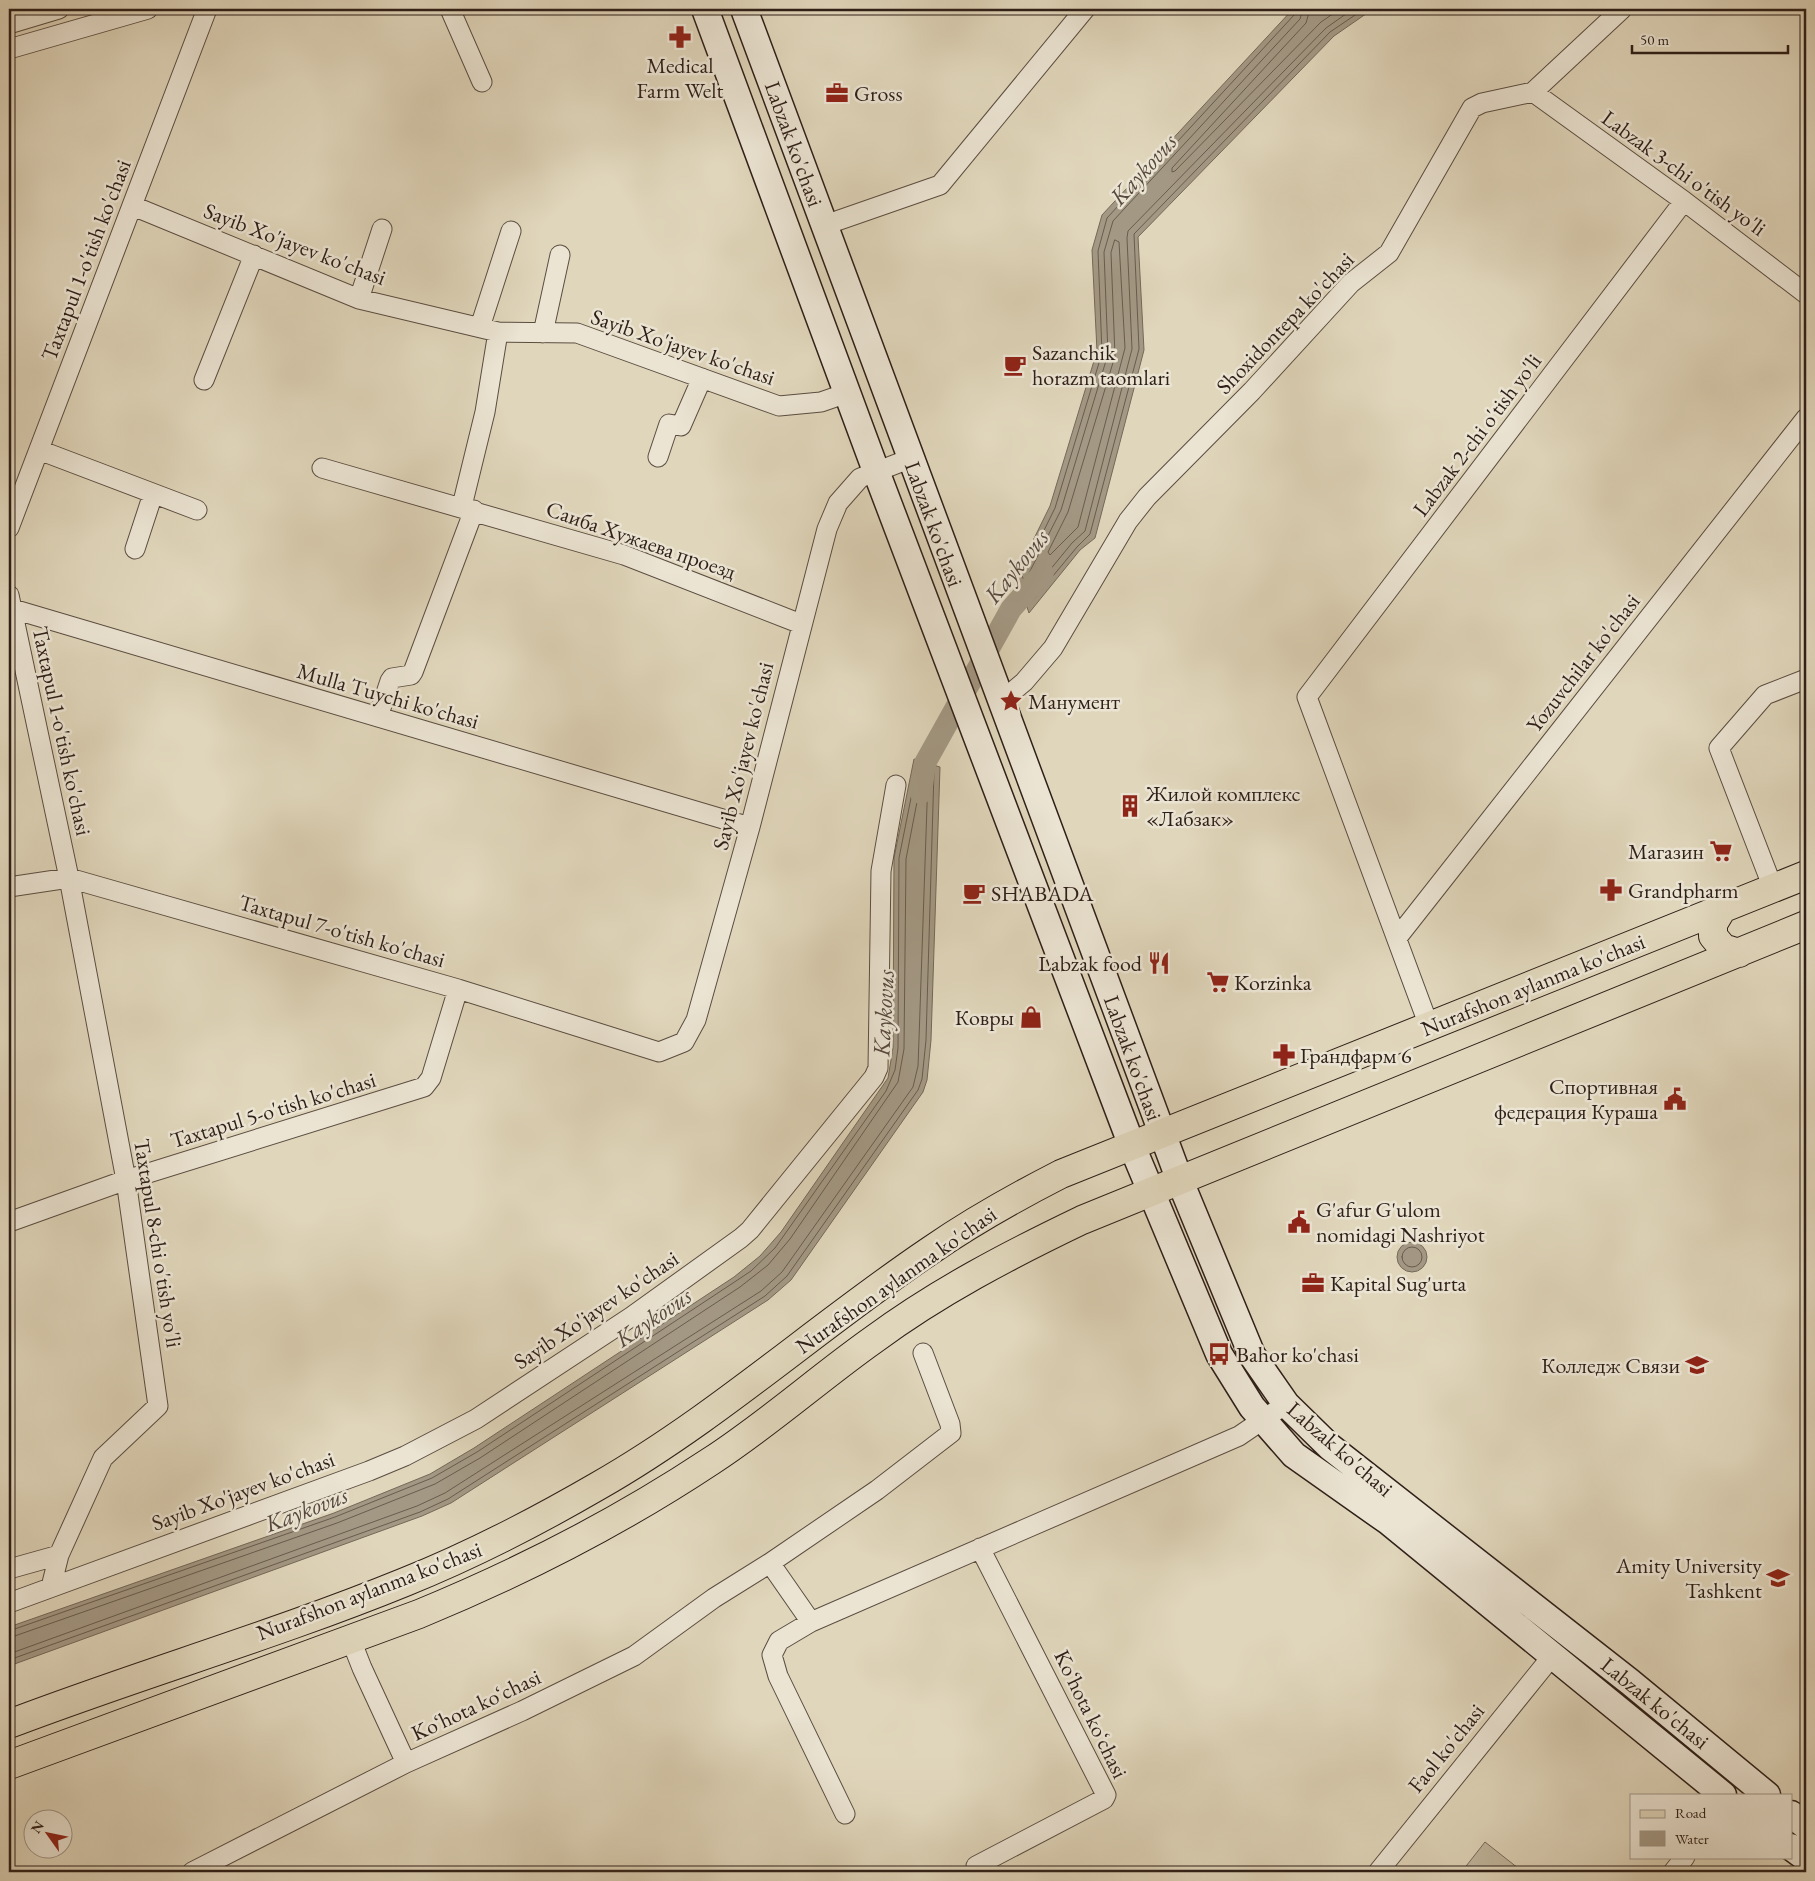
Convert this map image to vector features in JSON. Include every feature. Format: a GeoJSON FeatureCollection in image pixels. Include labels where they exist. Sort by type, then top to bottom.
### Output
{"type":"FeatureCollection","features":[{"type":"Feature","properties":{"kind":"main road","name":"Labzak ko'chasi"},"geometry":{"type":"LineString","coordinates":[[705,9],[876,471],[1132,1146],[1219,1354],[1262,1421],[1305,1464],[1389,1522],[1722,1794]]}},
{"type":"Feature","properties":{"kind":"main road","name":"Labzak ko'chasi"},"geometry":{"type":"LineString","coordinates":[[744,9],[825,225],[909,459],[1161,1134],[1252,1355],[1286,1404],[1330,1447],[1630,1682],[1740,1786],[1764,1794]]}},
{"type":"Feature","properties":{"kind":"main road","name":"Nurafshon aylanma ko'chasi"},"geometry":{"type":"LineString","coordinates":[[9,1724],[349,1604],[415,1578],[511,1534],[646,1457],[732,1398],[932,1249],[994,1210],[1061,1174],[1806,875]]}},
{"type":"Feature","properties":{"kind":"main road"},"geometry":{"type":"LineString","coordinates":[[1722,909],[1713,924],[1713,936],[1723,948],[1739,953]]}},
{"type":"Feature","properties":{"kind":"main road","name":"Nurafshon aylanma ko'chasi"},"geometry":{"type":"LineString","coordinates":[[9,1765],[351,1640],[481,1588],[621,1517],[734,1446],[839,1365],[929,1302],[993,1265],[1082,1220],[1806,925]]}},
{"type":"Feature","properties":{"kind":"main road"},"geometry":{"type":"LineString","coordinates":[[815,1335],[827,1336],[836,1343],[840,1353],[839,1365]]}},
{"type":"Feature","properties":{"kind":"main road"},"geometry":{"type":"LineString","coordinates":[[1792,1815],[1806,1826]]}},
{"type":"Feature","properties":{"kind":"main road"},"geometry":{"type":"LineString","coordinates":[[1792,1848],[1806,1858]]}},
{"type":"Feature","properties":{"kind":"street"},"geometry":{"type":"LineString","coordinates":[[9,24],[59,9]]}},
{"type":"Feature","properties":{"kind":"street"},"geometry":{"type":"LineString","coordinates":[[9,49],[148,9]]}},
{"type":"Feature","properties":{"kind":"street","name":"Taxtapul 1-o'tish ko'chasi"},"geometry":{"type":"LineString","coordinates":[[9,528],[207,9]]}},
{"type":"Feature","properties":{"kind":"street"},"geometry":{"type":"LineString","coordinates":[[450,9],[482,82]]}},
{"type":"Feature","properties":{"kind":"street"},"geometry":{"type":"LineString","coordinates":[[825,225],[940,185],[1085,9]]}},
{"type":"Feature","properties":{"kind":"street"},"geometry":{"type":"LineString","coordinates":[[1533,92],[1622,9]]}},
{"type":"Feature","properties":{"kind":"street","name":"Labzak 3-chi o'tish yo'li"},"geometry":{"type":"LineString","coordinates":[[1533,92],[1684,201],[1806,294]]}},
{"type":"Feature","properties":{"kind":"street","name":"Shoxidontepa ko'chasi"},"geometry":{"type":"LineString","coordinates":[[996,692],[1024,682],[1053,648],[1128,521],[1147,497],[1252,391],[1351,283],[1389,253],[1472,108],[1482,103],[1533,92]]}},
{"type":"Feature","properties":{"kind":"street","name":"Labzak 2-chi o'tish yo'li"},"geometry":{"type":"LineString","coordinates":[[1397,938],[1307,697],[1684,201]]}},
{"type":"Feature","properties":{"kind":"street","name":"Sayib Xo'jayev ko'chasi"},"geometry":{"type":"LineString","coordinates":[[133,206],[359,299],[489,330],[577,333],[779,406],[821,402],[847,393]]}},
{"type":"Feature","properties":{"kind":"street"},"geometry":{"type":"LineString","coordinates":[[359,299],[382,230]]}},
{"type":"Feature","properties":{"kind":"street"},"geometry":{"type":"LineString","coordinates":[[378,717],[390,681],[413,672],[468,508],[485,412],[489,330],[512,231]]}},
{"type":"Feature","properties":{"kind":"street"},"geometry":{"type":"LineString","coordinates":[[543,333],[560,254]]}},
{"type":"Feature","properties":{"kind":"street"},"geometry":{"type":"LineString","coordinates":[[204,380],[254,255]]}},
{"type":"Feature","properties":{"kind":"street"},"geometry":{"type":"LineString","coordinates":[[658,458],[669,424],[681,426],[702,378]]}},
{"type":"Feature","properties":{"kind":"street","name":"Yozuvchilar ko'chasi"},"geometry":{"type":"LineString","coordinates":[[1397,938],[1806,418]]}},
{"type":"Feature","properties":{"kind":"street"},"geometry":{"type":"LineString","coordinates":[[39,450],[197,510]]}},
{"type":"Feature","properties":{"kind":"street","name":"Sayib Xo'jayev ko'chasi"},"geometry":{"type":"LineString","coordinates":[[659,1052],[684,1042],[696,1020],[750,827],[827,529],[838,502],[860,478],[909,459]]}},
{"type":"Feature","properties":{"kind":"street","name":"Саиба Хужаева проезд"},"geometry":{"type":"LineString","coordinates":[[322,468],[468,508],[624,555],[801,624]]}},
{"type":"Feature","properties":{"kind":"street"},"geometry":{"type":"LineString","coordinates":[[135,549],[154,494]]}},
{"type":"Feature","properties":{"kind":"street","name":"Taxtapul 1-o'tish ko'chasi"},"geometry":{"type":"LineString","coordinates":[[11,602],[69,878]]}},
{"type":"Feature","properties":{"kind":"street","name":"Mulla Tuychi ko'chasi"},"geometry":{"type":"LineString","coordinates":[[11,602],[378,717],[750,827]]}},
{"type":"Feature","properties":{"kind":"street"},"geometry":{"type":"LineString","coordinates":[[1773,888],[1719,748],[1765,696],[1806,679]]}},
{"type":"Feature","properties":{"kind":"street","name":"Sayib Xo'jayev ko'chasi"},"geometry":{"type":"LineString","coordinates":[[9,1603],[405,1456],[476,1419],[631,1317],[750,1230],[874,1077],[878,1068],[881,870],[896,785]]}},
{"type":"Feature","properties":{"kind":"street","name":"Taxtapul 7-o'tish ko'chasi"},"geometry":{"type":"LineString","coordinates":[[9,887],[69,878],[458,989],[659,1052]]}},
{"type":"Feature","properties":{"kind":"street","name":"Taxtapul 8-chi o'tish yo'li"},"geometry":{"type":"LineString","coordinates":[[51,1587],[59,1554],[103,1458],[158,1406],[126,1180],[69,878]]}},
{"type":"Feature","properties":{"kind":"street"},"geometry":{"type":"LineString","coordinates":[[1397,938],[1429,1026]]}},
{"type":"Feature","properties":{"kind":"street","name":"Taxtapul 5-o'tish ko'chasi"},"geometry":{"type":"LineString","coordinates":[[9,1222],[126,1180],[424,1087],[431,1078],[458,989]]}},
{"type":"Feature","properties":{"kind":"street","name":"Koʻhota koʻchasi"},"geometry":{"type":"LineString","coordinates":[[192,1872],[406,1763],[522,1711],[634,1656],[714,1598],[770,1563],[877,1490],[951,1433],[950,1424],[924,1353]]}},
{"type":"Feature","properties":{"kind":"street"},"geometry":{"type":"LineString","coordinates":[[845,1814],[778,1676],[772,1655],[779,1641],[811,1622],[1239,1436],[1286,1404]]}},
{"type":"Feature","properties":{"kind":"street","name":"Koʻhota koʻchasi"},"geometry":{"type":"LineString","coordinates":[[976,1866],[1104,1799],[1106,1795],[980,1548]]}},
{"type":"Feature","properties":{"kind":"street"},"geometry":{"type":"LineString","coordinates":[[9,1569],[59,1554]]}},
{"type":"Feature","properties":{"kind":"street"},"geometry":{"type":"LineString","coordinates":[[770,1563],[811,1622]]}},
{"type":"Feature","properties":{"kind":"street"},"geometry":{"type":"LineString","coordinates":[[351,1640],[406,1763]]}},
{"type":"Feature","properties":{"kind":"street","name":"Faol ko'chasi"},"geometry":{"type":"LineString","coordinates":[[1378,1872],[1553,1655]]}},
{"type":"Feature","properties":{"kind":"street"},"geometry":{"type":"LineString","coordinates":[[1673,1872],[1684,1858]]}},
{"type":"Feature","properties":{"kind":"shaded area"},"geometry":{"type":"Polygon","coordinates":[[[1485,1842],[1523,1872],[1465,1872],[1463,1870],[1485,1842]]]}},
{"type":"Feature","properties":{"kind":"water"},"geometry":{"type":"Polygon","coordinates":[[[1293,9],[1373,9],[1334,36],[1138,237],[1144,350],[1095,538],[1080,550],[1029,613],[1016,575],[1050,506],[1097,351],[1092,250],[1102,215],[1293,9]]]}},
{"type":"Feature","properties":{"kind":"water"},"geometry":{"type":"Polygon","coordinates":[[[914,759],[940,767],[931,1040],[927,1080],[923,1092],[791,1280],[768,1300],[451,1503],[422,1516],[9,1666],[9,1627],[334,1513],[430,1474],[474,1448],[734,1277],[760,1256],[781,1232],[888,1078],[893,1048],[894,858],[914,759]]]}},
{"type":"Feature","properties":{"kind":"water"},"geometry":{"type":"Polygon","coordinates":[[[1412,1242],[1423,1246],[1427,1257],[1423,1268],[1412,1272],[1401,1268],[1397,1257],[1401,1246],[1412,1242]]]}},
{"type":"Feature","properties":{"kind":"waterway","name":"Kaykovus"},"geometry":{"type":"LineString","coordinates":[[921,793],[925,763],[1011,609],[1043,573]]}},
{"type":"Feature","properties":{"kind":"place","name":"Medical Farm Welt"},"geometry":{"type":"Point","coordinates":[680,37]}},
{"type":"Feature","properties":{"kind":"place","name":"Gross"},"geometry":{"type":"Point","coordinates":[837,93]}},
{"type":"Feature","properties":{"kind":"place","name":"Sazanchik horazm taomlari"},"geometry":{"type":"Point","coordinates":[1015,365]}},
{"type":"Feature","properties":{"kind":"place","name":"Манумент"},"geometry":{"type":"Point","coordinates":[1011,701]}},
{"type":"Feature","properties":{"kind":"place","name":"Жилой комплекс «Лабзак»"},"geometry":{"type":"Point","coordinates":[1130,806]}},
{"type":"Feature","properties":{"kind":"place","name":"Магазин"},"geometry":{"type":"Point","coordinates":[1721,851]}},
{"type":"Feature","properties":{"kind":"place","name":"Grandpharm"},"geometry":{"type":"Point","coordinates":[1611,890]}},
{"type":"Feature","properties":{"kind":"place","name":"SHABADA"},"geometry":{"type":"Point","coordinates":[974,893]}},
{"type":"Feature","properties":{"kind":"place","name":"Labzak food"},"geometry":{"type":"Point","coordinates":[1159,963]}},
{"type":"Feature","properties":{"kind":"place","name":"Korzinka"},"geometry":{"type":"Point","coordinates":[1218,982]}},
{"type":"Feature","properties":{"kind":"place","name":"Ковры"},"geometry":{"type":"Point","coordinates":[1031,1017]}},
{"type":"Feature","properties":{"kind":"place","name":"Грандфарм 6"},"geometry":{"type":"Point","coordinates":[1284,1055]}},
{"type":"Feature","properties":{"kind":"place","name":"Спортивная федерация Кураша"},"geometry":{"type":"Point","coordinates":[1675,1099]}},
{"type":"Feature","properties":{"kind":"place","name":"G'afur G'ulom nomidagi Nashriyot"},"geometry":{"type":"Point","coordinates":[1299,1222]}},
{"type":"Feature","properties":{"kind":"place","name":"Kapital Sug'urta"},"geometry":{"type":"Point","coordinates":[1313,1283]}},
{"type":"Feature","properties":{"kind":"place","name":"Bahor ko'chasi"},"geometry":{"type":"Point","coordinates":[1219,1354]}},
{"type":"Feature","properties":{"kind":"place","name":"Колледж Связи"},"geometry":{"type":"Point","coordinates":[1697,1365]}},
{"type":"Feature","properties":{"kind":"place","name":"Amity University Tashkent"},"geometry":{"type":"Point","coordinates":[1778,1578]}}]}
